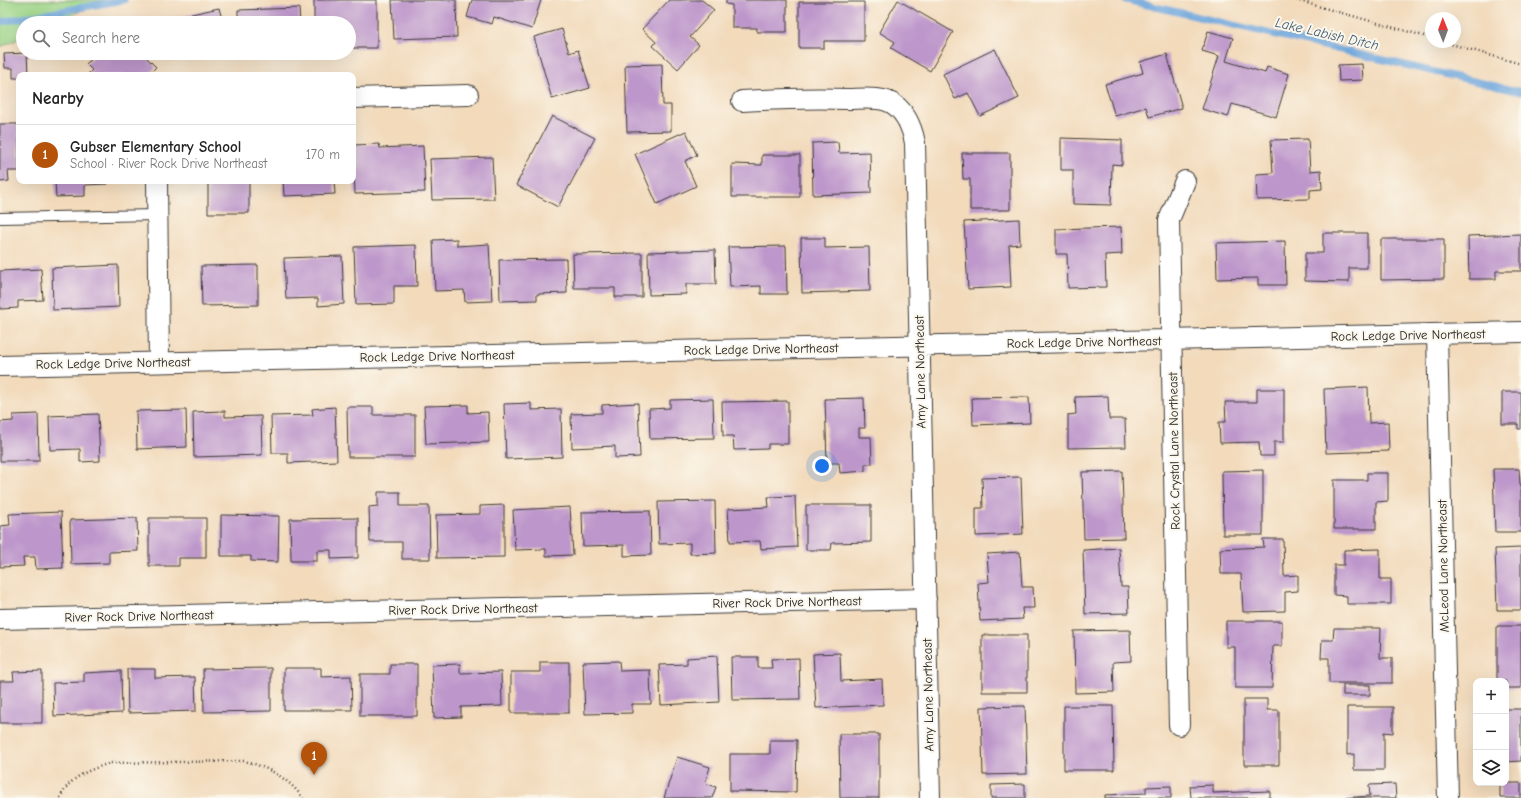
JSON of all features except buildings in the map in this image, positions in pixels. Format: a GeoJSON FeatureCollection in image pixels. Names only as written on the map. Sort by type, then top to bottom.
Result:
{"type":"FeatureCollection","features":[{"type":"Feature","properties":{"kind":"street"},"geometry":{"type":"LineString","coordinates":[[356,98],[468,95]]}},
{"type":"Feature","properties":{"kind":"street","name":"Amy Lane Northeast"},"geometry":{"type":"LineString","coordinates":[[742,101],[789,98],[873,99],[887,101],[906,118],[912,128],[915,143],[930,798]]}},
{"type":"Feature","properties":{"kind":"street","name":"Rock Crystal Lane Northeast"},"geometry":{"type":"LineString","coordinates":[[1179,725],[1169,220],[1184,181]]}},
{"type":"Feature","properties":{"kind":"street"},"geometry":{"type":"LineString","coordinates":[[157,184],[159,362]]}},
{"type":"Feature","properties":{"kind":"street","name":"Rock Ledge Drive Northeast"},"geometry":{"type":"LineString","coordinates":[[0,366],[1521,332]]}},
{"type":"Feature","properties":{"kind":"street","name":"McLeod Lane Northeast"},"geometry":{"type":"LineString","coordinates":[[1437,334],[1448,798]]}},
{"type":"Feature","properties":{"kind":"street","name":"River Rock Drive Northeast"},"geometry":{"type":"LineString","coordinates":[[0,619],[926,599]]}},
{"type":"Feature","properties":{"kind":"lane"},"geometry":{"type":"LineString","coordinates":[[0,218],[157,215]]}},
{"type":"Feature","properties":{"kind":"path"},"geometry":{"type":"LineString","coordinates":[[1296,0],[1425,36]]}},
{"type":"Feature","properties":{"kind":"path"},"geometry":{"type":"LineString","coordinates":[[1461,47],[1521,64]]}},
{"type":"Feature","properties":{"kind":"path"},"geometry":{"type":"LineString","coordinates":[[60,798],[64,788],[77,777],[91,769],[110,763],[244,760],[263,766],[286,780],[303,798]]}},
{"type":"Feature","properties":{"kind":"green space"},"geometry":{"type":"Polygon","coordinates":[[[0,0],[123,0],[85,9],[69,16],[16,16],[16,40],[0,47],[0,0]]]}},
{"type":"Feature","properties":{"kind":"waterway","name":"Lake Labish Ditch"},"geometry":{"type":"LineString","coordinates":[[34,16],[124,0]]}},
{"type":"Feature","properties":{"kind":"waterway","name":"Lake Labish Ditch"},"geometry":{"type":"LineString","coordinates":[[1126,0],[1521,92]]}},
{"type":"Feature","properties":{"kind":"waterway","name":"Lake Labish Ditch"},"geometry":{"type":"LineString","coordinates":[[0,22],[16,19]]}},
{"type":"Feature","properties":{"kind":"place","name":"Gubser Elementary School"},"geometry":{"type":"Point","coordinates":[314,775]}}]}
